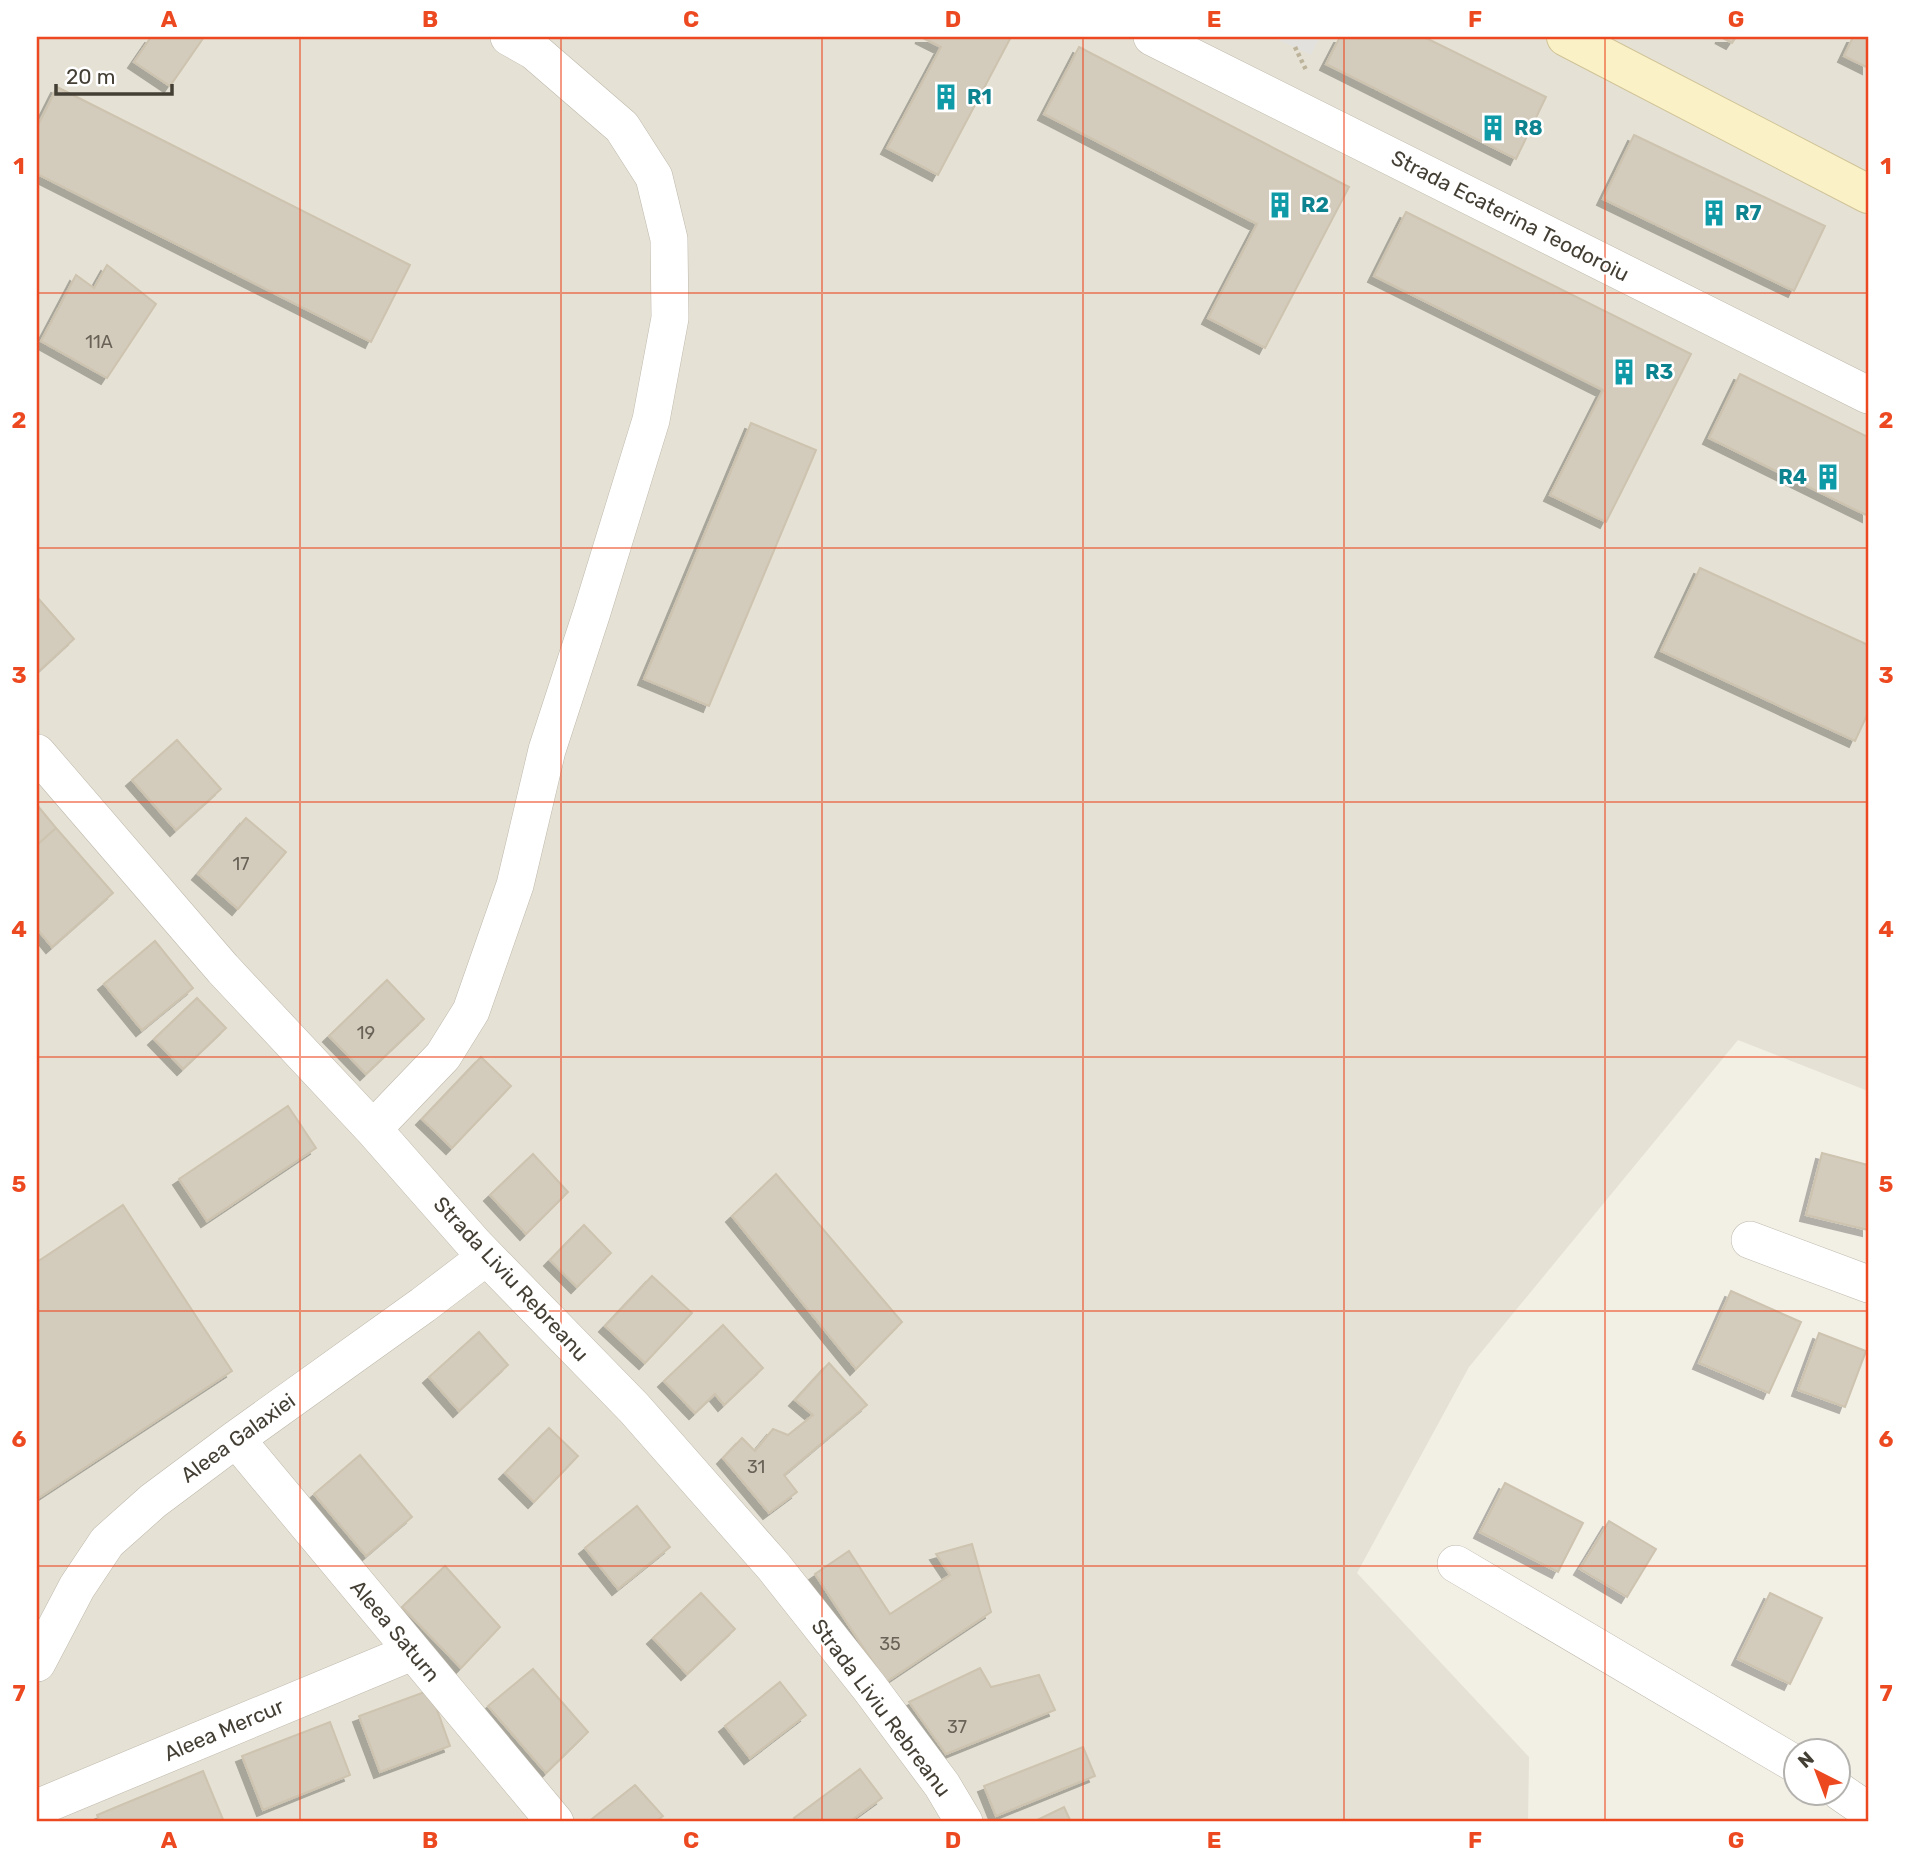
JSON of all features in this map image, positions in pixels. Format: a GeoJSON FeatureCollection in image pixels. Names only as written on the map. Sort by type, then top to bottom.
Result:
{"type":"FeatureCollection","features":[{"type":"Feature","properties":{"kind":"main road"},"geometry":{"type":"LineString","coordinates":[[1566,37],[1868,194]]}},
{"type":"Feature","properties":{"kind":"street"},"geometry":{"type":"LineString","coordinates":[[373,1129],[443,1056],[471,1011],[515,886],[547,750],[651,420],[670,317],[669,239],[654,177],[622,127],[534,51],[509,37]]}},
{"type":"Feature","properties":{"kind":"street","name":"Strada Ecaterina Teodoroiu"},"geometry":{"type":"LineString","coordinates":[[1153,37],[1868,395]]}},
{"type":"Feature","properties":{"kind":"street","name":"Strada Liviu Rebreanu"},"geometry":{"type":"LineString","coordinates":[[37,753],[223,969],[373,1129],[486,1257],[634,1408],[774,1567],[942,1785],[964,1822]]}},
{"type":"Feature","properties":{"kind":"street"},"geometry":{"type":"LineString","coordinates":[[1750,1240],[1868,1284]]}},
{"type":"Feature","properties":{"kind":"street","name":"Aleea Galaxiei"},"geometry":{"type":"LineString","coordinates":[[37,1663],[77,1587],[107,1542],[153,1501],[236,1438],[486,1257]]}},
{"type":"Feature","properties":{"kind":"street","name":"Aleea Saturn"},"geometry":{"type":"LineString","coordinates":[[236,1438],[555,1822]]}},
{"type":"Feature","properties":{"kind":"street"},"geometry":{"type":"LineString","coordinates":[[1456,1564],[1783,1757]]}},
{"type":"Feature","properties":{"kind":"street","name":"Aleea Mercur"},"geometry":{"type":"LineString","coordinates":[[37,1808],[412,1652]]}},
{"type":"Feature","properties":{"kind":"street"},"geometry":{"type":"LineString","coordinates":[[1853,1801],[1868,1811]]}},
{"type":"Feature","properties":{"kind":"shaded area"},"geometry":{"type":"Polygon","coordinates":[[[37,37],[1868,37],[1868,1091],[1738,1040],[1469,1367],[1357,1573],[1529,1757],[1528,1822],[37,1822],[37,37]]]}},
{"type":"Feature","properties":{"kind":"shaded area"},"geometry":{"type":"Polygon","coordinates":[[[1272,37],[1320,37],[1311,55],[1272,37]]]}},
{"type":"Feature","properties":{"kind":"building"},"geometry":{"type":"Polygon","coordinates":[[[151,37],[204,37],[170,86],[134,62],[151,37]]]}},
{"type":"Feature","properties":{"kind":"building","name":"R1"},"geometry":{"type":"Polygon","coordinates":[[[921,37],[1011,37],[938,175],[887,148],[941,47],[921,37]]]}},
{"type":"Feature","properties":{"kind":"building","name":"R8"},"geometry":{"type":"Polygon","coordinates":[[[1340,37],[1424,37],[1546,97],[1516,159],[1326,64],[1340,37]]]}},
{"type":"Feature","properties":{"kind":"building"},"geometry":{"type":"Polygon","coordinates":[[[1721,37],[1736,37],[1732,43],[1721,37]]]}},
{"type":"Feature","properties":{"kind":"building"},"geometry":{"type":"Polygon","coordinates":[[[1853,37],[1868,37],[1868,68],[1844,56],[1853,37]]]}},
{"type":"Feature","properties":{"kind":"building","name":"R2"},"geometry":{"type":"Polygon","coordinates":[[[1079,47],[1349,187],[1265,348],[1208,318],[1257,224],[1044,114],[1079,47]]]}},
{"type":"Feature","properties":{"kind":"building"},"geometry":{"type":"Polygon","coordinates":[[[57,87],[410,265],[371,342],[37,174],[37,127],[57,87]]]}},
{"type":"Feature","properties":{"kind":"building","name":"R7"},"geometry":{"type":"Polygon","coordinates":[[[1634,135],[1825,226],[1794,291],[1603,199],[1634,135]]]}},
{"type":"Feature","properties":{"kind":"building","name":"R3"},"geometry":{"type":"Polygon","coordinates":[[[1406,212],[1691,354],[1606,522],[1550,495],[1603,390],[1374,276],[1406,212]]]}},
{"type":"Feature","properties":{"kind":"building"},"geometry":{"type":"Polygon","coordinates":[[[107,265],[156,304],[107,378],[41,341],[76,275],[94,288],[107,265]]]}},
{"type":"Feature","properties":{"kind":"building","name":"R4"},"geometry":{"type":"Polygon","coordinates":[[[1740,374],[1868,437],[1868,516],[1709,438],[1740,374]]]}},
{"type":"Feature","properties":{"kind":"building"},"geometry":{"type":"Polygon","coordinates":[[[751,423],[816,450],[709,706],[644,679],[751,423]]]}},
{"type":"Feature","properties":{"kind":"building"},"geometry":{"type":"Polygon","coordinates":[[[1700,568],[1868,645],[1868,713],[1855,741],[1661,651],[1700,568]]]}},
{"type":"Feature","properties":{"kind":"building"},"geometry":{"type":"Polygon","coordinates":[[[37,597],[74,639],[37,673],[37,597]]]}},
{"type":"Feature","properties":{"kind":"building"},"geometry":{"type":"Polygon","coordinates":[[[177,740],[221,789],[176,830],[132,780],[177,740]]]}},
{"type":"Feature","properties":{"kind":"building"},"geometry":{"type":"Polygon","coordinates":[[[37,805],[56,828],[37,845],[37,805]]]}},
{"type":"Feature","properties":{"kind":"building"},"geometry":{"type":"Polygon","coordinates":[[[246,818],[286,852],[238,909],[198,874],[246,818]]]}},
{"type":"Feature","properties":{"kind":"building"},"geometry":{"type":"Polygon","coordinates":[[[56,828],[113,893],[52,947],[37,929],[37,845],[56,828]]]}},
{"type":"Feature","properties":{"kind":"building"},"geometry":{"type":"Polygon","coordinates":[[[155,941],[193,988],[142,1030],[104,984],[155,941]]]}},
{"type":"Feature","properties":{"kind":"building"},"geometry":{"type":"Polygon","coordinates":[[[387,980],[424,1019],[366,1074],[329,1036],[387,980]]]}},
{"type":"Feature","properties":{"kind":"building"},"geometry":{"type":"Polygon","coordinates":[[[197,998],[226,1028],[183,1069],[154,1039],[197,998]]]}},
{"type":"Feature","properties":{"kind":"building"},"geometry":{"type":"Polygon","coordinates":[[[481,1057],[511,1086],[452,1148],[422,1119],[481,1057]]]}},
{"type":"Feature","properties":{"kind":"building"},"geometry":{"type":"Polygon","coordinates":[[[288,1106],[316,1148],[207,1221],[179,1179],[288,1106]]]}},
{"type":"Feature","properties":{"kind":"building"},"geometry":{"type":"Polygon","coordinates":[[[1822,1153],[1868,1165],[1868,1230],[1806,1215],[1822,1153]]]}},
{"type":"Feature","properties":{"kind":"building"},"geometry":{"type":"Polygon","coordinates":[[[533,1154],[568,1192],[526,1234],[490,1195],[533,1154]]]}},
{"type":"Feature","properties":{"kind":"building"},"geometry":{"type":"Polygon","coordinates":[[[776,1174],[902,1322],[856,1369],[732,1216],[776,1174]]]}},
{"type":"Feature","properties":{"kind":"building"},"geometry":{"type":"Polygon","coordinates":[[[123,1205],[232,1371],[37,1499],[37,1262],[123,1205]]]}},
{"type":"Feature","properties":{"kind":"building"},"geometry":{"type":"Polygon","coordinates":[[[584,1225],[611,1253],[577,1287],[550,1260],[584,1225]]]}},
{"type":"Feature","properties":{"kind":"building"},"geometry":{"type":"Polygon","coordinates":[[[652,1276],[692,1313],[645,1363],[605,1326],[652,1276]]]}},
{"type":"Feature","properties":{"kind":"building"},"geometry":{"type":"Polygon","coordinates":[[[1731,1291],[1801,1322],[1769,1393],[1699,1363],[1731,1291]]]}},
{"type":"Feature","properties":{"kind":"building"},"geometry":{"type":"Polygon","coordinates":[[[723,1325],[763,1368],[724,1405],[715,1394],[695,1413],[664,1381],[723,1325]]]}},
{"type":"Feature","properties":{"kind":"building"},"geometry":{"type":"Polygon","coordinates":[[[479,1332],[508,1365],[459,1411],[429,1377],[479,1332]]]}},
{"type":"Feature","properties":{"kind":"building"},"geometry":{"type":"Polygon","coordinates":[[[1819,1333],[1866,1351],[1845,1407],[1798,1390],[1819,1333]]]}},
{"type":"Feature","properties":{"kind":"building"},"geometry":{"type":"Polygon","coordinates":[[[829,1363],[867,1405],[784,1475],[797,1492],[769,1513],[723,1458],[742,1438],[755,1451],[773,1429],[788,1435],[813,1415],[795,1400],[829,1363]]]}},
{"type":"Feature","properties":{"kind":"building"},"geometry":{"type":"Polygon","coordinates":[[[549,1428],[578,1456],[534,1502],[505,1473],[549,1428]]]}},
{"type":"Feature","properties":{"kind":"building"},"geometry":{"type":"Polygon","coordinates":[[[360,1455],[412,1517],[366,1556],[314,1494],[360,1455]]]}},
{"type":"Feature","properties":{"kind":"building"},"geometry":{"type":"Polygon","coordinates":[[[1505,1483],[1583,1523],[1558,1572],[1480,1532],[1505,1483]]]}},
{"type":"Feature","properties":{"kind":"building"},"geometry":{"type":"Polygon","coordinates":[[[637,1506],[670,1547],[618,1589],[585,1548],[637,1506]]]}},
{"type":"Feature","properties":{"kind":"building"},"geometry":{"type":"Polygon","coordinates":[[[1609,1521],[1656,1549],[1627,1597],[1580,1569],[1609,1521]]]}},
{"type":"Feature","properties":{"kind":"building"},"geometry":{"type":"Polygon","coordinates":[[[972,1544],[991,1612],[886,1682],[815,1574],[849,1551],[890,1614],[950,1575],[936,1554],[972,1544]]]}},
{"type":"Feature","properties":{"kind":"building"},"geometry":{"type":"Polygon","coordinates":[[[445,1566],[500,1627],[461,1668],[402,1607],[445,1566]]]}},
{"type":"Feature","properties":{"kind":"building"},"geometry":{"type":"Polygon","coordinates":[[[701,1593],[735,1629],[687,1674],[653,1638],[701,1593]]]}},
{"type":"Feature","properties":{"kind":"building"},"geometry":{"type":"Polygon","coordinates":[[[1770,1593],[1822,1618],[1790,1684],[1738,1659],[1770,1593]]]}},
{"type":"Feature","properties":{"kind":"building"},"geometry":{"type":"Polygon","coordinates":[[[980,1668],[991,1687],[1039,1675],[1055,1710],[946,1754],[909,1702],[980,1668]]]}},
{"type":"Feature","properties":{"kind":"building"},"geometry":{"type":"Polygon","coordinates":[[[533,1669],[588,1732],[546,1773],[488,1706],[533,1669]]]}},
{"type":"Feature","properties":{"kind":"building"},"geometry":{"type":"Polygon","coordinates":[[[780,1682],[806,1715],[750,1758],[725,1726],[780,1682]]]}},
{"type":"Feature","properties":{"kind":"building"},"geometry":{"type":"Polygon","coordinates":[[[430,1690],[450,1746],[380,1772],[359,1716],[430,1690]]]}},
{"type":"Feature","properties":{"kind":"building"},"geometry":{"type":"Polygon","coordinates":[[[330,1722],[350,1775],[263,1810],[242,1756],[330,1722]]]}},
{"type":"Feature","properties":{"kind":"building"},"geometry":{"type":"Polygon","coordinates":[[[1083,1747],[1095,1776],[996,1816],[984,1786],[1083,1747]]]}},
{"type":"Feature","properties":{"kind":"building"},"geometry":{"type":"Polygon","coordinates":[[[860,1769],[882,1798],[849,1822],[797,1822],[794,1818],[860,1769]]]}},
{"type":"Feature","properties":{"kind":"building"},"geometry":{"type":"Polygon","coordinates":[[[203,1771],[224,1822],[100,1822],[97,1815],[203,1771]]]}},
{"type":"Feature","properties":{"kind":"building"},"geometry":{"type":"Polygon","coordinates":[[[635,1785],[663,1816],[655,1822],[588,1822],[635,1785]]]}},
{"type":"Feature","properties":{"kind":"building"},"geometry":{"type":"Polygon","coordinates":[[[1064,1807],[1071,1822],[1033,1822],[1064,1807]]]}},
{"type":"Feature","properties":{"kind":"place","name":"R1"},"geometry":{"type":"Point","coordinates":[946,97]}},
{"type":"Feature","properties":{"kind":"place","name":"R8"},"geometry":{"type":"Point","coordinates":[1493,128]}},
{"type":"Feature","properties":{"kind":"place","name":"R2"},"geometry":{"type":"Point","coordinates":[1280,205]}},
{"type":"Feature","properties":{"kind":"place","name":"R7"},"geometry":{"type":"Point","coordinates":[1714,213]}},
{"type":"Feature","properties":{"kind":"place","name":"R3"},"geometry":{"type":"Point","coordinates":[1624,372]}},
{"type":"Feature","properties":{"kind":"place","name":"R4"},"geometry":{"type":"Point","coordinates":[1828,477]}}]}
